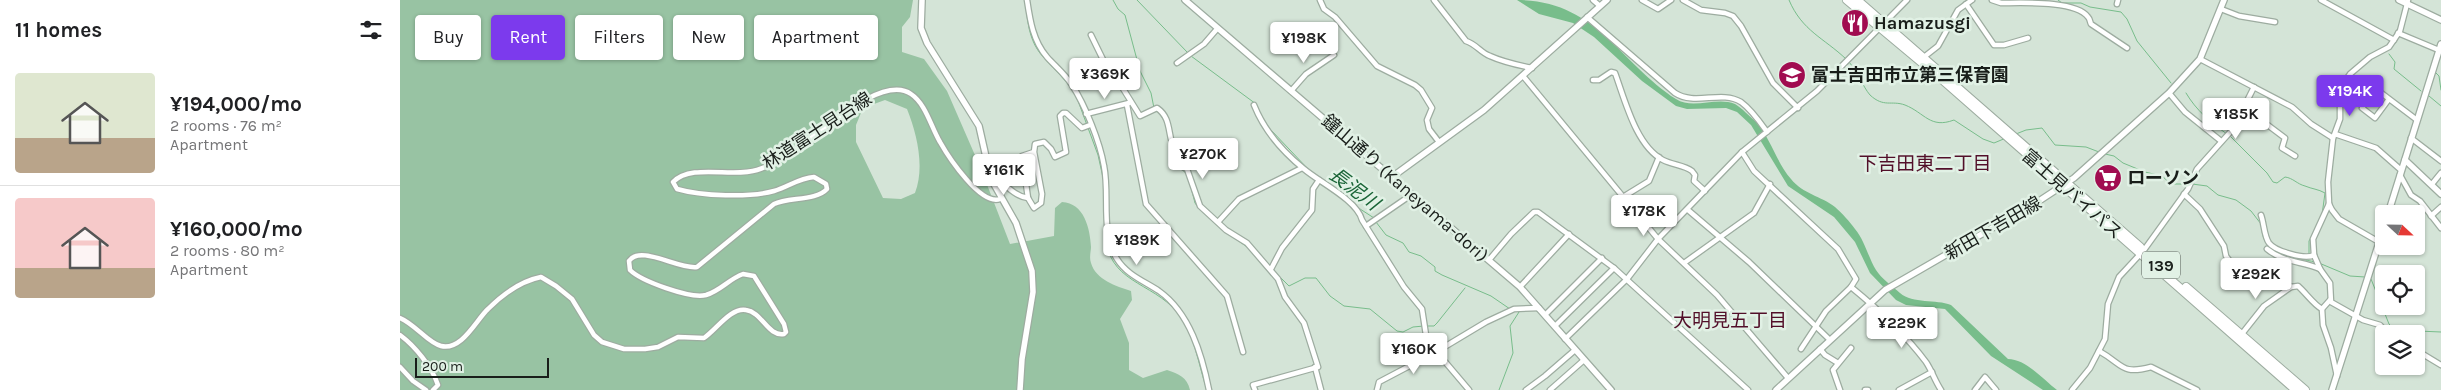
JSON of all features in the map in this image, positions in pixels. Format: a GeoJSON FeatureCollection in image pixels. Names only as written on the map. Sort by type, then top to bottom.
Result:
{"type":"FeatureCollection","features":[{"type":"Feature","properties":{"kind":"highway","name":"富士見バイパス"},"geometry":{"type":"LineString","coordinates":[[1847,0],[1924,57],[2011,137]]}},
{"type":"Feature","properties":{"kind":"highway","name":"富士見バイパス"},"geometry":{"type":"LineString","coordinates":[[1857,0],[1882,25],[2065,184],[2296,390]]}},
{"type":"Feature","properties":{"kind":"highway","name":"富士見バイパス"},"geometry":{"type":"LineString","coordinates":[[2142,252],[2305,390]]}},
{"type":"Feature","properties":{"kind":"main road"},"geometry":{"type":"LineString","coordinates":[[922,0],[921,28],[927,43],[979,126],[989,171],[1000,199],[1016,223],[1032,271],[1033,292],[1022,359],[1020,390]]}},
{"type":"Feature","properties":{"kind":"main road","name":"鐘山通り (Kaneyama-dori)"},"geometry":{"type":"LineString","coordinates":[[1185,0],[1520,287],[1611,390]]}},
{"type":"Feature","properties":{"kind":"main road"},"geometry":{"type":"LineString","coordinates":[[1392,177],[1484,110],[1607,0]]}},
{"type":"Feature","properties":{"kind":"main road","name":"新田下吉田線"},"geometry":{"type":"LineString","coordinates":[[1776,390],[1885,290],[2040,201],[2065,184],[2169,93],[2200,59],[2224,0]]}},
{"type":"Feature","properties":{"kind":"main road"},"geometry":{"type":"LineString","coordinates":[[2399,0],[2407,2],[2441,20]]}},
{"type":"Feature","properties":{"kind":"main road"},"geometry":{"type":"LineString","coordinates":[[2391,205],[2440,48]]}},
{"type":"Feature","properties":{"kind":"main road"},"geometry":{"type":"LineString","coordinates":[[2405,160],[2441,194]]}},
{"type":"Feature","properties":{"kind":"main road"},"geometry":{"type":"LineString","coordinates":[[2332,390],[2375,255]]}},
{"type":"Feature","properties":{"kind":"street"},"geometry":{"type":"LineString","coordinates":[[1027,0],[1030,19],[1039,46],[1071,83],[1090,125],[1104,166],[1109,235],[1115,255],[1132,275],[1158,291],[1175,305],[1200,351],[1209,390]]}},
{"type":"Feature","properties":{"kind":"street"},"geometry":{"type":"LineString","coordinates":[[1320,0],[1324,9],[1335,17],[1377,66],[1387,69],[1421,90],[1432,108],[1427,120],[1429,129],[1439,142]]}},
{"type":"Feature","properties":{"kind":"street"},"geometry":{"type":"LineString","coordinates":[[1434,0],[1466,41],[1472,43],[1488,56],[1510,64],[1532,68]]}},
{"type":"Feature","properties":{"kind":"street"},"geometry":{"type":"LineString","coordinates":[[1593,0],[1600,6]]}},
{"type":"Feature","properties":{"kind":"street"},"geometry":{"type":"LineString","coordinates":[[1642,0],[1649,2],[1658,9],[1671,0]]}},
{"type":"Feature","properties":{"kind":"street"},"geometry":{"type":"LineString","coordinates":[[1683,0],[1701,10],[1733,16],[1741,26],[1773,82],[1798,108]]}},
{"type":"Feature","properties":{"kind":"street"},"geometry":{"type":"LineString","coordinates":[[1565,339],[1627,279],[1658,239],[1742,152],[1798,108],[1907,0]]}},
{"type":"Feature","properties":{"kind":"street"},"geometry":{"type":"LineString","coordinates":[[1924,57],[1938,46],[1958,10],[1972,0]]}},
{"type":"Feature","properties":{"kind":"street"},"geometry":{"type":"LineString","coordinates":[[1992,0],[2064,6],[2076,9],[2089,17],[2091,24],[2127,48]]}},
{"type":"Feature","properties":{"kind":"street"},"geometry":{"type":"LineString","coordinates":[[2321,0],[2394,40]]}},
{"type":"Feature","properties":{"kind":"street"},"geometry":{"type":"LineString","coordinates":[[2338,376],[2323,325],[2322,309],[2330,300],[2330,283],[2320,269],[2314,255],[2314,236],[2329,204],[2328,182],[2334,136],[2340,119],[2340,93],[2343,84],[2350,74],[2370,57],[2389,47],[2398,33],[2407,2]]}},
{"type":"Feature","properties":{"kind":"street"},"geometry":{"type":"LineString","coordinates":[[1966,4],[1994,45],[2004,45],[2028,38]]}},
{"type":"Feature","properties":{"kind":"street"},"geometry":{"type":"LineString","coordinates":[[2221,9],[2239,16],[2275,22]]}},
{"type":"Feature","properties":{"kind":"street"},"geometry":{"type":"LineString","coordinates":[[1587,18],[1675,93],[1691,99],[1726,98],[1741,102],[1756,117],[1767,132]]}},
{"type":"Feature","properties":{"kind":"street"},"geometry":{"type":"LineString","coordinates":[[1177,63],[1204,44],[1217,29]]}},
{"type":"Feature","properties":{"kind":"street"},"geometry":{"type":"LineString","coordinates":[[2398,33],[2440,48]]}},
{"type":"Feature","properties":{"kind":"street"},"geometry":{"type":"LineString","coordinates":[[1091,35],[1111,76],[1122,87],[1128,104],[1146,204],[1227,296],[1243,352]]}},
{"type":"Feature","properties":{"kind":"street"},"geometry":{"type":"LineString","coordinates":[[1291,91],[1306,74],[1334,55]]}},
{"type":"Feature","properties":{"kind":"street"},"geometry":{"type":"LineString","coordinates":[[2200,59],[2292,107],[2311,124],[2334,136],[2376,148],[2401,173],[2411,195],[2420,201],[2441,228]]}},
{"type":"Feature","properties":{"kind":"street"},"geometry":{"type":"LineString","coordinates":[[1593,80],[1599,80],[1611,72],[1615,73],[1626,107],[1649,150],[1659,157],[1692,171],[1695,175],[1694,181],[1705,191]]}},
{"type":"Feature","properties":{"kind":"street"},"geometry":{"type":"LineString","coordinates":[[1523,76],[1658,239],[1717,295],[1788,378]]}},
{"type":"Feature","properties":{"kind":"street"},"geometry":{"type":"LineString","coordinates":[[2072,390],[2099,351],[2106,333],[2108,304],[2119,277],[2142,252],[2190,186],[2197,168],[2234,129],[2254,87]]}},
{"type":"Feature","properties":{"kind":"street","name":"林道富士見台線"},"geometry":{"type":"LineString","coordinates":[[400,318],[409,321],[436,344],[443,347],[450,345],[465,336],[486,310],[497,301],[519,285],[541,277],[556,286],[572,300],[597,339],[615,347],[645,349],[658,347],[678,337],[704,338],[733,312],[741,310],[756,313],[775,333],[784,334],[786,332],[784,324],[754,276],[743,274],[719,289],[697,296],[640,278],[630,270],[629,261],[636,255],[645,255],[680,266],[697,267],[774,204],[784,200],[819,195],[824,192],[827,189],[826,184],[814,177],[795,181],[775,191],[753,194],[686,192],[677,189],[673,182],[684,174],[734,173],[756,170],[769,165],[807,142],[858,104],[876,93],[891,88],[911,94],[919,102],[944,150],[977,192],[990,199],[1000,199]]}},
{"type":"Feature","properties":{"kind":"street"},"geometry":{"type":"LineString","coordinates":[[2389,99],[2375,118],[2362,108],[2376,89],[2417,120]]}},
{"type":"Feature","properties":{"kind":"street"},"geometry":{"type":"LineString","coordinates":[[2169,93],[2185,112],[2221,141]]}},
{"type":"Feature","properties":{"kind":"street"},"geometry":{"type":"LineString","coordinates":[[1086,114],[1128,104]]}},
{"type":"Feature","properties":{"kind":"street"},"geometry":{"type":"LineString","coordinates":[[1128,104],[1140,116],[1157,108],[1164,112],[1172,134],[1172,144],[1182,156],[1179,165],[1187,169],[1193,180],[1198,202],[1238,240],[1247,243],[1271,269],[1285,297],[1304,323],[1318,367],[1253,385],[1255,390]]}},
{"type":"Feature","properties":{"kind":"street"},"geometry":{"type":"LineString","coordinates":[[1254,105],[1262,124],[1302,168],[1350,203],[1360,214],[1404,287],[1422,309],[1426,334],[1436,352],[1469,390]]}},
{"type":"Feature","properties":{"kind":"street"},"geometry":{"type":"LineString","coordinates":[[2245,108],[2285,138],[2282,148],[2295,156]]}},
{"type":"Feature","properties":{"kind":"street"},"geometry":{"type":"LineString","coordinates":[[1034,152],[1022,156],[1028,198],[1034,208],[1041,203],[1042,194],[1034,152],[1035,144],[1044,142],[1051,149],[1055,157],[1066,152],[1060,116],[1062,113],[1066,112],[1082,128],[1090,125]]}},
{"type":"Feature","properties":{"kind":"street"},"geometry":{"type":"LineString","coordinates":[[2411,138],[2441,161]]}},
{"type":"Feature","properties":{"kind":"street"},"geometry":{"type":"LineString","coordinates":[[1742,152],[1754,171],[1838,249],[1856,279],[1851,287],[1836,299],[1801,348]]}},
{"type":"Feature","properties":{"kind":"street"},"geometry":{"type":"LineString","coordinates":[[1623,197],[1649,181],[1659,157]]}},
{"type":"Feature","properties":{"kind":"street"},"geometry":{"type":"LineString","coordinates":[[1218,222],[1239,198],[1302,168]]}},
{"type":"Feature","properties":{"kind":"street"},"geometry":{"type":"LineString","coordinates":[[989,171],[1003,185],[1012,188],[1021,197],[1028,198]]}},
{"type":"Feature","properties":{"kind":"street"},"geometry":{"type":"LineString","coordinates":[[2432,184],[2441,174]]}},
{"type":"Feature","properties":{"kind":"street"},"geometry":{"type":"LineString","coordinates":[[1271,269],[1282,248],[1312,210],[1313,188],[1319,180]]}},
{"type":"Feature","properties":{"kind":"street"},"geometry":{"type":"LineString","coordinates":[[1684,263],[1754,214],[1770,184]]}},
{"type":"Feature","properties":{"kind":"street"},"geometry":{"type":"LineString","coordinates":[[2184,194],[2200,209],[2224,246],[2226,256],[2232,264],[2242,270],[2273,273],[2291,287]]}},
{"type":"Feature","properties":{"kind":"street"},"geometry":{"type":"LineString","coordinates":[[1366,226],[1412,195]]}},
{"type":"Feature","properties":{"kind":"street"},"geometry":{"type":"LineString","coordinates":[[2329,204],[2339,218],[2375,240]]}},
{"type":"Feature","properties":{"kind":"street"},"geometry":{"type":"LineString","coordinates":[[2431,216],[2441,207]]}},
{"type":"Feature","properties":{"kind":"street"},"geometry":{"type":"LineString","coordinates":[[1688,210],[1720,237],[1830,340]]}},
{"type":"Feature","properties":{"kind":"street"},"geometry":{"type":"LineString","coordinates":[[1489,260],[1511,234],[1534,212],[1538,212],[1602,258],[1627,279],[1748,390]]}},
{"type":"Feature","properties":{"kind":"street"},"geometry":{"type":"LineString","coordinates":[[2261,215],[2268,241],[2271,245],[2307,258],[2314,255]]}},
{"type":"Feature","properties":{"kind":"street"},"geometry":{"type":"LineString","coordinates":[[1520,287],[1569,234]]}},
{"type":"Feature","properties":{"kind":"street"},"geometry":{"type":"LineString","coordinates":[[2267,249],[2278,256],[2320,269]]}},
{"type":"Feature","properties":{"kind":"street"},"geometry":{"type":"LineString","coordinates":[[1545,315],[1602,258]]}},
{"type":"Feature","properties":{"kind":"street"},"geometry":{"type":"LineString","coordinates":[[1554,326],[1614,268]]}},
{"type":"Feature","properties":{"kind":"street"},"geometry":{"type":"LineString","coordinates":[[2241,335],[2264,306],[2291,287],[2298,286],[2322,309]]}},
{"type":"Feature","properties":{"kind":"street"},"geometry":{"type":"LineString","coordinates":[[1851,287],[1870,302],[1914,348],[1932,372],[1941,390]]}},
{"type":"Feature","properties":{"kind":"street"},"geometry":{"type":"LineString","coordinates":[[2330,300],[2356,316],[2380,325]]}},
{"type":"Feature","properties":{"kind":"street"},"geometry":{"type":"LineString","coordinates":[[1377,390],[1379,382],[1436,352],[1486,322],[1514,309],[1539,308]]}},
{"type":"Feature","properties":{"kind":"street"},"geometry":{"type":"LineString","coordinates":[[400,334],[432,373],[438,385],[433,390]]}},
{"type":"Feature","properties":{"kind":"street"},"geometry":{"type":"LineString","coordinates":[[1840,390],[1832,372],[1851,348]]}},
{"type":"Feature","properties":{"kind":"street"},"geometry":{"type":"LineString","coordinates":[[1820,349],[1825,355],[1838,363]]}},
{"type":"Feature","properties":{"kind":"street"},"geometry":{"type":"LineString","coordinates":[[1526,390],[1546,376],[1575,350]]}},
{"type":"Feature","properties":{"kind":"street"},"geometry":{"type":"LineString","coordinates":[[2099,351],[2116,360],[2127,371],[2134,372],[2151,367],[2198,390]]}},
{"type":"Feature","properties":{"kind":"street"},"geometry":{"type":"LineString","coordinates":[[2425,355],[2441,365]]}},
{"type":"Feature","properties":{"kind":"street"},"geometry":{"type":"LineString","coordinates":[[1550,390],[1584,360]]}},
{"type":"Feature","properties":{"kind":"street"},"geometry":{"type":"LineString","coordinates":[[400,367],[413,381],[426,390]]}},
{"type":"Feature","properties":{"kind":"street"},"geometry":{"type":"LineString","coordinates":[[1315,367],[1321,390]]}},
{"type":"Feature","properties":{"kind":"street"},"geometry":{"type":"LineString","coordinates":[[1899,390],[1932,372]]}},
{"type":"Feature","properties":{"kind":"street"},"geometry":{"type":"LineString","coordinates":[[1975,390],[1985,377],[1996,390]]}},
{"type":"Feature","properties":{"kind":"shaded area"},"geometry":{"type":"Polygon","coordinates":[[[400,0],[913,0],[910,17],[902,27],[902,52],[924,59],[947,91],[981,169],[1010,244],[1054,236],[1055,208],[1062,202],[1070,203],[1076,207],[1081,212],[1087,225],[1091,247],[1090,261],[1097,274],[1107,282],[1131,291],[1132,300],[1120,319],[1129,343],[1129,370],[1143,378],[1167,370],[1182,377],[1187,382],[1190,390],[400,390],[400,0]],[[885,100],[863,108],[856,125],[856,142],[883,198],[901,199],[915,193],[920,162],[914,129],[907,109],[885,100]]]}},
{"type":"Feature","properties":{"kind":"shaded area"},"geometry":{"type":"Polygon","coordinates":[[[1517,0],[1544,3],[1567,10],[1587,22],[1605,36],[1656,84],[1676,99],[1690,103],[1721,101],[1738,106],[1761,128],[1781,165],[1796,184],[1835,207],[1848,221],[1861,239],[1876,270],[1887,282],[1911,299],[1951,305],[2008,359],[2028,366],[2057,390],[2043,390],[1991,356],[1945,309],[1906,305],[1896,300],[1870,273],[1855,242],[1834,217],[1788,186],[1751,125],[1737,112],[1726,108],[1687,109],[1676,106],[1642,81],[1594,37],[1573,23],[1539,14],[1517,0]]]}},
{"type":"Feature","properties":{"kind":"waterway"},"geometry":{"type":"LineString","coordinates":[[1113,0],[1118,9],[1125,15],[1140,71],[1151,93],[1154,108]]}},
{"type":"Feature","properties":{"kind":"waterway","name":"長泥川"},"geometry":{"type":"LineString","coordinates":[[1137,0],[1188,53]]}},
{"type":"Feature","properties":{"kind":"waterway"},"geometry":{"type":"LineString","coordinates":[[1789,0],[1794,11],[1807,27],[1846,59]]}},
{"type":"Feature","properties":{"kind":"waterway"},"geometry":{"type":"LineString","coordinates":[[2058,0],[2062,3],[2081,3],[2090,7],[2121,12],[2127,19],[2137,41],[2171,83]]}},
{"type":"Feature","properties":{"kind":"waterway"},"geometry":{"type":"LineString","coordinates":[[1026,6],[1028,23],[1035,45],[1071,88]]}},
{"type":"Feature","properties":{"kind":"waterway"},"geometry":{"type":"LineString","coordinates":[[2389,54],[2395,62],[2394,69],[2421,91]]}},
{"type":"Feature","properties":{"kind":"waterway","name":"長泥川"},"geometry":{"type":"LineString","coordinates":[[1191,56],[1256,104]]}},
{"type":"Feature","properties":{"kind":"waterway"},"geometry":{"type":"LineString","coordinates":[[1849,62],[1870,95],[1879,101],[1905,105],[1928,119],[1939,123],[1954,120],[1983,139],[1994,143],[2006,138]]}},
{"type":"Feature","properties":{"kind":"waterway"},"geometry":{"type":"LineString","coordinates":[[2435,72],[2439,76],[2441,90]]}},
{"type":"Feature","properties":{"kind":"waterway"},"geometry":{"type":"LineString","coordinates":[[2186,93],[2204,116],[2227,134]]}},
{"type":"Feature","properties":{"kind":"waterway"},"geometry":{"type":"LineString","coordinates":[[2429,96],[2441,106]]}},
{"type":"Feature","properties":{"kind":"waterway"},"geometry":{"type":"LineString","coordinates":[[1077,98],[1098,155],[1104,182]]}},
{"type":"Feature","properties":{"kind":"waterway"},"geometry":{"type":"LineString","coordinates":[[1159,112],[1166,124]]}},
{"type":"Feature","properties":{"kind":"waterway"},"geometry":{"type":"LineString","coordinates":[[2016,134],[2026,130],[2042,128],[2055,145],[2086,147],[2099,152]]}},
{"type":"Feature","properties":{"kind":"waterway","name":"長泥川"},"geometry":{"type":"LineString","coordinates":[[1270,129],[1308,169]]}},
{"type":"Feature","properties":{"kind":"waterway"},"geometry":{"type":"LineString","coordinates":[[2230,136],[2267,173],[2273,182],[2277,183],[2285,177],[2325,193],[2322,215]]}},
{"type":"Feature","properties":{"kind":"waterway"},"geometry":{"type":"LineString","coordinates":[[1176,153],[1177,164]]}},
{"type":"Feature","properties":{"kind":"waterway"},"geometry":{"type":"LineString","coordinates":[[2105,154],[2114,156],[2123,163],[2145,172],[2162,176],[2171,184],[2188,184]]}},
{"type":"Feature","properties":{"kind":"waterway"},"geometry":{"type":"LineString","coordinates":[[1179,167],[1187,174]]}},
{"type":"Feature","properties":{"kind":"waterway"},"geometry":{"type":"LineString","coordinates":[[1190,183],[1195,203],[1198,207]]}},
{"type":"Feature","properties":{"kind":"waterway"},"geometry":{"type":"LineString","coordinates":[[2192,184],[2207,186],[2218,195],[2236,200],[2251,211],[2261,224]]}},
{"type":"Feature","properties":{"kind":"waterway","name":"長泥川"},"geometry":{"type":"LineString","coordinates":[[1357,207],[1374,218]]}},
{"type":"Feature","properties":{"kind":"waterway"},"geometry":{"type":"LineString","coordinates":[[1208,216],[1218,225]]}},
{"type":"Feature","properties":{"kind":"waterway","name":"長泥川"},"geometry":{"type":"LineString","coordinates":[[1376,222],[1386,235],[1403,243],[1409,252],[1421,256],[1435,267],[1435,271],[1491,296],[1510,309]]}},
{"type":"Feature","properties":{"kind":"waterway"},"geometry":{"type":"LineString","coordinates":[[2262,228],[2263,238],[2273,250],[2289,257],[2315,262]]}},
{"type":"Feature","properties":{"kind":"waterway"},"geometry":{"type":"LineString","coordinates":[[2309,255],[2309,241],[2316,228]]}},
{"type":"Feature","properties":{"kind":"waterway"},"geometry":{"type":"LineString","coordinates":[[1106,234],[1108,250],[1122,272],[1167,302],[1183,321],[1192,339],[1207,390]]}},
{"type":"Feature","properties":{"kind":"waterway"},"geometry":{"type":"LineString","coordinates":[[1233,237],[1250,249]]}},
{"type":"Feature","properties":{"kind":"waterway"},"geometry":{"type":"LineString","coordinates":[[2319,263],[2350,276],[2365,277]]}},
{"type":"Feature","properties":{"kind":"waterway"},"geometry":{"type":"LineString","coordinates":[[1273,270],[1289,286],[1305,278],[1316,278],[1330,296],[1344,306],[1370,309],[1397,331],[1403,332],[1413,327],[1424,326]]}},
{"type":"Feature","properties":{"kind":"waterway"},"geometry":{"type":"LineString","coordinates":[[2371,279],[2389,324],[2395,330],[2441,332]]}},
{"type":"Feature","properties":{"kind":"waterway"},"geometry":{"type":"LineString","coordinates":[[1428,326],[1434,326],[1437,323],[1465,288]]}},
{"type":"Feature","properties":{"kind":"waterway","name":"長泥川"},"geometry":{"type":"LineString","coordinates":[[1499,390],[1513,353],[1510,326],[1519,312],[1516,311]]}},
{"type":"Feature","properties":{"kind":"place","name":"Hamazusgi"},"geometry":{"type":"Point","coordinates":[1855,23]}},
{"type":"Feature","properties":{"kind":"place","name":"富士吉田市立第三保育園"},"geometry":{"type":"Point","coordinates":[1792,75]}},
{"type":"Feature","properties":{"kind":"place","name":"ローソン"},"geometry":{"type":"Point","coordinates":[2108,178]}},
{"type":"Feature","properties":{"kind":"district","name":"下吉田東二丁目"},"geometry":{"type":"Point","coordinates":[1925,164]}},
{"type":"Feature","properties":{"kind":"district","name":"大明見五丁目"},"geometry":{"type":"Point","coordinates":[1730,321]}}]}
